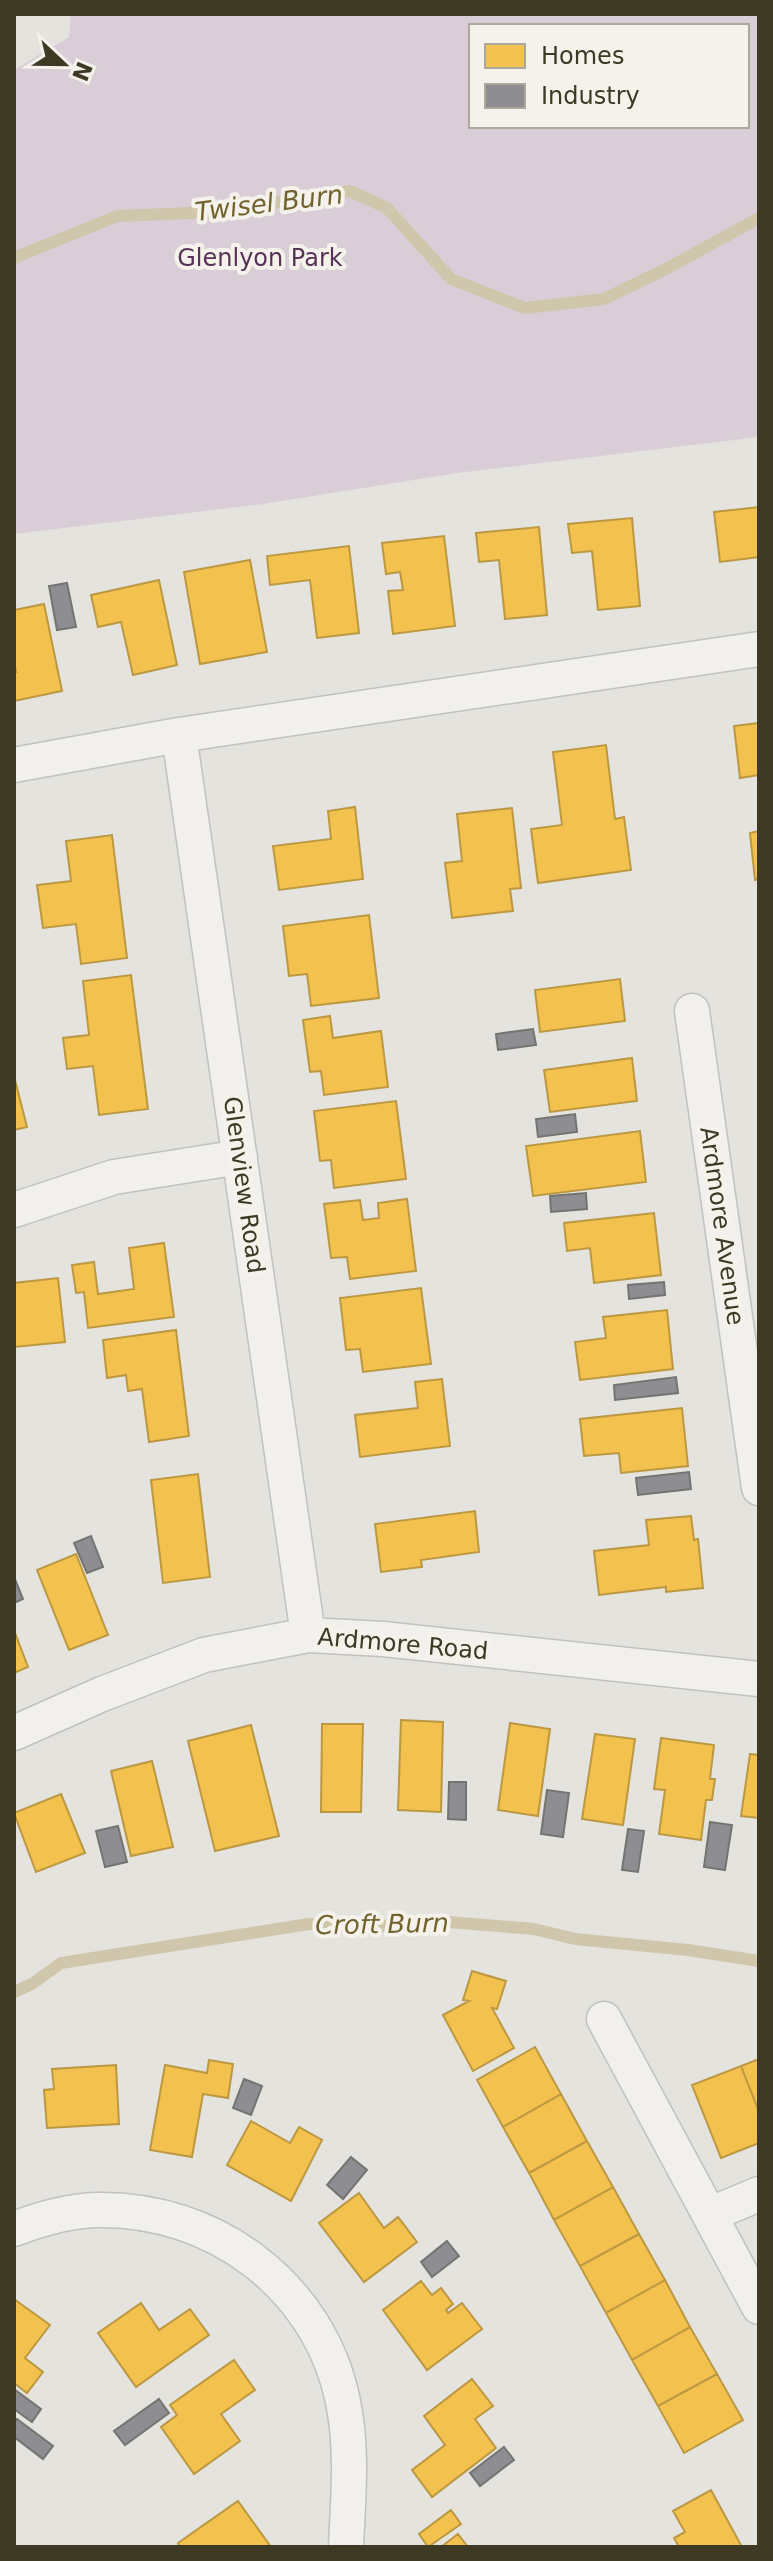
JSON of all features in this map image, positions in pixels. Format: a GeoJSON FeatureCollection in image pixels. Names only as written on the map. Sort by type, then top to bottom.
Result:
{"type":"FeatureCollection","features":[{"type":"Feature","properties":{"kind":"street"},"geometry":{"type":"LineString","coordinates":[[14,765],[179,735],[759,649]]}},
{"type":"Feature","properties":{"kind":"street","name":"Glenview Road"},"geometry":{"type":"LineString","coordinates":[[179,735],[308,1635]]}},
{"type":"Feature","properties":{"kind":"street","name":"Ardmore Avenue"},"geometry":{"type":"LineString","coordinates":[[692,1011],[759,1488]]}},
{"type":"Feature","properties":{"kind":"street"},"geometry":{"type":"LineString","coordinates":[[14,1210],[114,1177],[240,1157]]}},
{"type":"Feature","properties":{"kind":"street","name":"Ardmore Road"},"geometry":{"type":"LineString","coordinates":[[14,1733],[102,1694],[204,1655],[308,1635],[383,1639],[759,1679]]}},
{"type":"Feature","properties":{"kind":"street"},"geometry":{"type":"LineString","coordinates":[[604,2019],[757,2299]]}},
{"type":"Feature","properties":{"kind":"street"},"geometry":{"type":"LineString","coordinates":[[711,2214],[759,2194]]}},
{"type":"Feature","properties":{"kind":"street"},"geometry":{"type":"LineString","coordinates":[[14,2229],[57,2215],[94,2210],[132,2211],[168,2217],[204,2230],[238,2248],[269,2271],[295,2299],[316,2330],[333,2365],[340,2389],[348,2439],[346,2547]]}},
{"type":"Feature","properties":{"kind":"green space","name":"Glenlyon Park"},"geometry":{"type":"Polygon","coordinates":[[[71,14],[759,14],[759,437],[457,473],[263,504],[14,534],[14,70],[69,37],[71,14]]]}},
{"type":"Feature","properties":{"kind":"building: Homes"},"geometry":{"type":"Polygon","coordinates":[[[759,507],[759,557],[720,562],[714,512],[759,507]]]}},
{"type":"Feature","properties":{"kind":"building: Homes"},"geometry":{"type":"Polygon","coordinates":[[[632,518],[640,606],[598,610],[592,551],[572,553],[568,524],[632,518]]]}},
{"type":"Feature","properties":{"kind":"building: Homes"},"geometry":{"type":"Polygon","coordinates":[[[539,527],[547,615],[505,619],[499,560],[479,562],[476,533],[539,527]]]}},
{"type":"Feature","properties":{"kind":"building: Homes"},"geometry":{"type":"Polygon","coordinates":[[[444,536],[455,626],[393,634],[388,591],[403,590],[400,572],[386,574],[382,543],[444,536]]]}},
{"type":"Feature","properties":{"kind":"building: Homes"},"geometry":{"type":"Polygon","coordinates":[[[349,546],[359,633],[317,638],[310,580],[270,585],[267,556],[349,546]]]}},
{"type":"Feature","properties":{"kind":"building: Homes"},"geometry":{"type":"Polygon","coordinates":[[[250,560],[267,652],[200,664],[184,572],[250,560]]]}},
{"type":"Feature","properties":{"kind":"building: Homes"},"geometry":{"type":"Polygon","coordinates":[[[159,580],[177,665],[133,675],[121,622],[98,627],[91,595],[159,580]]]}},
{"type":"Feature","properties":{"kind":"building: Homes"},"geometry":{"type":"Polygon","coordinates":[[[44,604],[62,691],[14,701],[14,610],[44,604]]]}},
{"type":"Feature","properties":{"kind":"building: Homes"},"geometry":{"type":"Polygon","coordinates":[[[759,723],[759,775],[740,778],[734,726],[759,723]]]}},
{"type":"Feature","properties":{"kind":"building: Homes"},"geometry":{"type":"Polygon","coordinates":[[[606,745],[615,819],[624,817],[631,870],[538,883],[531,829],[562,825],[553,752],[606,745]]]}},
{"type":"Feature","properties":{"kind":"building: Homes"},"geometry":{"type":"Polygon","coordinates":[[[355,807],[363,879],[279,890],[273,846],[331,839],[328,811],[355,807]]]}},
{"type":"Feature","properties":{"kind":"building: Homes"},"geometry":{"type":"Polygon","coordinates":[[[512,808],[521,888],[510,889],[513,911],[452,918],[445,863],[462,861],[457,814],[512,808]]]}},
{"type":"Feature","properties":{"kind":"building: Homes"},"geometry":{"type":"Polygon","coordinates":[[[759,831],[759,879],[755,880],[750,833],[759,831]]]}},
{"type":"Feature","properties":{"kind":"building: Homes"},"geometry":{"type":"Polygon","coordinates":[[[112,835],[127,958],[81,964],[76,924],[43,928],[37,885],[71,881],[66,841],[112,835]]]}},
{"type":"Feature","properties":{"kind":"building: Homes"},"geometry":{"type":"Polygon","coordinates":[[[369,915],[379,998],[311,1006],[307,974],[289,976],[283,926],[369,915]]]}},
{"type":"Feature","properties":{"kind":"building: Homes"},"geometry":{"type":"Polygon","coordinates":[[[131,975],[148,1109],[99,1115],[93,1066],[67,1069],[63,1038],[89,1035],[83,981],[131,975]]]}},
{"type":"Feature","properties":{"kind":"building: Homes"},"geometry":{"type":"Polygon","coordinates":[[[620,979],[625,1021],[540,1032],[535,990],[620,979]]]}},
{"type":"Feature","properties":{"kind":"building: Homes"},"geometry":{"type":"Polygon","coordinates":[[[330,1016],[333,1038],[381,1031],[388,1087],[324,1095],[321,1071],[310,1072],[303,1020],[330,1016]]]}},
{"type":"Feature","properties":{"kind":"building: Homes"},"geometry":{"type":"Polygon","coordinates":[[[632,1058],[637,1101],[550,1112],[544,1070],[632,1058]]]}},
{"type":"Feature","properties":{"kind":"building: Homes"},"geometry":{"type":"Polygon","coordinates":[[[14,1076],[27,1127],[14,1130],[14,1076]]]}},
{"type":"Feature","properties":{"kind":"building: Homes"},"geometry":{"type":"Polygon","coordinates":[[[396,1101],[406,1179],[334,1188],[331,1160],[320,1161],[314,1111],[396,1101]]]}},
{"type":"Feature","properties":{"kind":"building: Homes"},"geometry":{"type":"Polygon","coordinates":[[[640,1131],[646,1182],[533,1196],[526,1146],[640,1131]]]}},
{"type":"Feature","properties":{"kind":"building: Homes"},"geometry":{"type":"Polygon","coordinates":[[[407,1199],[416,1271],[350,1279],[347,1257],[331,1258],[324,1204],[360,1200],[363,1220],[379,1218],[378,1203],[407,1199]]]}},
{"type":"Feature","properties":{"kind":"building: Homes"},"geometry":{"type":"Polygon","coordinates":[[[654,1213],[661,1275],[594,1283],[590,1248],[567,1251],[564,1223],[654,1213]]]}},
{"type":"Feature","properties":{"kind":"building: Homes"},"geometry":{"type":"Polygon","coordinates":[[[164,1243],[174,1317],[88,1328],[84,1292],[76,1293],[72,1265],[94,1262],[98,1294],[134,1289],[129,1248],[164,1243]]]}},
{"type":"Feature","properties":{"kind":"building: Homes"},"geometry":{"type":"Polygon","coordinates":[[[58,1278],[65,1342],[14,1347],[14,1283],[58,1278]]]}},
{"type":"Feature","properties":{"kind":"building: Homes"},"geometry":{"type":"Polygon","coordinates":[[[421,1288],[431,1364],[363,1372],[360,1349],[346,1350],[340,1298],[421,1288]]]}},
{"type":"Feature","properties":{"kind":"building: Homes"},"geometry":{"type":"Polygon","coordinates":[[[667,1310],[673,1369],[580,1380],[575,1342],[606,1338],[603,1317],[667,1310]]]}},
{"type":"Feature","properties":{"kind":"building: Homes"},"geometry":{"type":"Polygon","coordinates":[[[176,1330],[189,1436],[149,1442],[142,1389],[128,1391],[126,1375],[107,1378],[103,1340],[176,1330]]]}},
{"type":"Feature","properties":{"kind":"building: Homes"},"geometry":{"type":"Polygon","coordinates":[[[442,1379],[450,1446],[360,1457],[355,1415],[418,1408],[415,1382],[442,1379]]]}},
{"type":"Feature","properties":{"kind":"building: Homes"},"geometry":{"type":"Polygon","coordinates":[[[682,1408],[688,1466],[621,1473],[619,1453],[584,1456],[580,1419],[682,1408]]]}},
{"type":"Feature","properties":{"kind":"building: Homes"},"geometry":{"type":"Polygon","coordinates":[[[198,1474],[210,1577],[163,1583],[151,1480],[198,1474]]]}},
{"type":"Feature","properties":{"kind":"building: Homes"},"geometry":{"type":"Polygon","coordinates":[[[475,1511],[479,1552],[421,1560],[422,1567],[381,1572],[375,1524],[475,1511]]]}},
{"type":"Feature","properties":{"kind":"building: Homes"},"geometry":{"type":"Polygon","coordinates":[[[691,1516],[694,1540],[698,1539],[703,1588],[666,1592],[666,1587],[599,1595],[594,1551],[649,1545],[646,1520],[691,1516]]]}},
{"type":"Feature","properties":{"kind":"building: Homes"},"geometry":{"type":"Polygon","coordinates":[[[76,1554],[108,1635],[69,1650],[37,1570],[76,1554]]]}},
{"type":"Feature","properties":{"kind":"building: Homes"},"geometry":{"type":"Polygon","coordinates":[[[14,1630],[28,1667],[14,1673],[14,1630]]]}},
{"type":"Feature","properties":{"kind":"building: Homes"},"geometry":{"type":"Polygon","coordinates":[[[401,1720],[443,1722],[441,1812],[398,1810],[401,1720]]]}},
{"type":"Feature","properties":{"kind":"building: Homes"},"geometry":{"type":"Polygon","coordinates":[[[510,1723],[550,1729],[538,1816],[498,1810],[510,1723]]]}},
{"type":"Feature","properties":{"kind":"building: Homes"},"geometry":{"type":"Polygon","coordinates":[[[322,1724],[363,1724],[361,1812],[321,1812],[322,1724]]]}},
{"type":"Feature","properties":{"kind":"building: Homes"},"geometry":{"type":"Polygon","coordinates":[[[251,1725],[279,1836],[215,1851],[188,1741],[251,1725]]]}},
{"type":"Feature","properties":{"kind":"building: Homes"},"geometry":{"type":"Polygon","coordinates":[[[595,1734],[635,1739],[623,1825],[582,1819],[595,1734]]]}},
{"type":"Feature","properties":{"kind":"building: Homes"},"geometry":{"type":"Polygon","coordinates":[[[661,1738],[714,1745],[710,1779],[715,1779],[712,1800],[706,1800],[701,1840],[659,1834],[665,1790],[654,1789],[661,1738]]]}},
{"type":"Feature","properties":{"kind":"building: Homes"},"geometry":{"type":"Polygon","coordinates":[[[750,1754],[759,1755],[759,1818],[741,1816],[750,1754]]]}},
{"type":"Feature","properties":{"kind":"building: Homes"},"geometry":{"type":"Polygon","coordinates":[[[152,1761],[173,1847],[131,1856],[111,1771],[152,1761]]]}},
{"type":"Feature","properties":{"kind":"building: Homes"},"geometry":{"type":"Polygon","coordinates":[[[61,1794],[85,1853],[36,1872],[14,1813],[61,1794]]]}},
{"type":"Feature","properties":{"kind":"building: Homes"},"geometry":{"type":"Polygon","coordinates":[[[472,1971],[506,1981],[497,2009],[492,2008],[514,2048],[473,2071],[443,2015],[469,2001],[463,2000],[472,1971]]]}},
{"type":"Feature","properties":{"kind":"building: Homes"},"geometry":{"type":"Polygon","coordinates":[[[535,2047],[561,2094],[503,2127],[477,2080],[535,2047]]]}},
{"type":"Feature","properties":{"kind":"building: Homes"},"geometry":{"type":"Polygon","coordinates":[[[759,2059],[759,2112],[741,2066],[759,2059]]]}},
{"type":"Feature","properties":{"kind":"building: Homes"},"geometry":{"type":"Polygon","coordinates":[[[209,2060],[233,2064],[228,2098],[203,2094],[192,2157],[150,2150],[165,2065],[207,2073],[209,2060]]]}},
{"type":"Feature","properties":{"kind":"building: Homes"},"geometry":{"type":"Polygon","coordinates":[[[116,2065],[119,2124],[47,2128],[44,2090],[54,2089],[52,2069],[116,2065]]]}},
{"type":"Feature","properties":{"kind":"building: Homes"},"geometry":{"type":"Polygon","coordinates":[[[741,2066],[759,2112],[759,2143],[721,2158],[692,2085],[741,2066]]]}},
{"type":"Feature","properties":{"kind":"building: Homes"},"geometry":{"type":"Polygon","coordinates":[[[561,2094],[587,2141],[529,2173],[503,2127],[561,2094]]]}},
{"type":"Feature","properties":{"kind":"building: Homes"},"geometry":{"type":"Polygon","coordinates":[[[251,2121],[290,2143],[299,2127],[322,2140],[291,2201],[227,2165],[251,2121]]]}},
{"type":"Feature","properties":{"kind":"building: Homes"},"geometry":{"type":"Polygon","coordinates":[[[587,2141],[613,2187],[554,2220],[529,2173],[587,2141]]]}},
{"type":"Feature","properties":{"kind":"building: Homes"},"geometry":{"type":"Polygon","coordinates":[[[613,2187],[639,2234],[580,2266],[554,2220],[613,2187]]]}},
{"type":"Feature","properties":{"kind":"building: Homes"},"geometry":{"type":"Polygon","coordinates":[[[359,2193],[384,2228],[398,2217],[417,2242],[364,2282],[319,2223],[359,2193]]]}},
{"type":"Feature","properties":{"kind":"building: Homes"},"geometry":{"type":"Polygon","coordinates":[[[639,2234],[665,2280],[606,2313],[580,2266],[639,2234]]]}},
{"type":"Feature","properties":{"kind":"building: Homes"},"geometry":{"type":"Polygon","coordinates":[[[665,2280],[690,2327],[632,2360],[606,2313],[665,2280]]]}},
{"type":"Feature","properties":{"kind":"building: Homes"},"geometry":{"type":"Polygon","coordinates":[[[421,2281],[432,2295],[441,2288],[453,2304],[446,2310],[448,2313],[462,2303],[482,2329],[427,2370],[383,2310],[421,2281]]]}},
{"type":"Feature","properties":{"kind":"building: Homes"},"geometry":{"type":"Polygon","coordinates":[[[14,2299],[50,2325],[25,2358],[43,2372],[27,2393],[14,2383],[14,2299]]]}},
{"type":"Feature","properties":{"kind":"building: Homes"},"geometry":{"type":"Polygon","coordinates":[[[141,2303],[159,2330],[190,2309],[209,2335],[136,2387],[98,2333],[141,2303]]]}},
{"type":"Feature","properties":{"kind":"building: Homes"},"geometry":{"type":"Polygon","coordinates":[[[690,2327],[717,2374],[658,2406],[632,2360],[690,2327]]]}},
{"type":"Feature","properties":{"kind":"building: Homes"},"geometry":{"type":"Polygon","coordinates":[[[234,2360],[255,2390],[221,2414],[240,2441],[194,2474],[161,2427],[177,2415],[170,2405],[234,2360]]]}},
{"type":"Feature","properties":{"kind":"building: Homes"},"geometry":{"type":"Polygon","coordinates":[[[717,2374],[743,2420],[684,2453],[658,2406],[717,2374]]]}},
{"type":"Feature","properties":{"kind":"building: Homes"},"geometry":{"type":"Polygon","coordinates":[[[472,2379],[493,2406],[475,2419],[496,2448],[432,2497],[412,2470],[445,2445],[424,2416],[472,2379]]]}},
{"type":"Feature","properties":{"kind":"building: Homes"},"geometry":{"type":"Polygon","coordinates":[[[711,2490],[742,2547],[679,2547],[674,2538],[685,2532],[673,2511],[711,2490]]]}},
{"type":"Feature","properties":{"kind":"building: Homes"},"geometry":{"type":"Polygon","coordinates":[[[238,2501],[271,2547],[180,2547],[178,2543],[238,2501]]]}},
{"type":"Feature","properties":{"kind":"building: Homes"},"geometry":{"type":"Polygon","coordinates":[[[451,2510],[461,2524],[428,2547],[419,2534],[451,2510]]]}},
{"type":"Feature","properties":{"kind":"building: Homes"},"geometry":{"type":"Polygon","coordinates":[[[458,2534],[468,2547],[441,2547],[458,2534]]]}},
{"type":"Feature","properties":{"kind":"building: Industry"},"geometry":{"type":"Polygon","coordinates":[[[67,583],[76,627],[57,630],[49,586],[67,583]]]}},
{"type":"Feature","properties":{"kind":"building: Industry"},"geometry":{"type":"Polygon","coordinates":[[[533,1029],[536,1045],[498,1050],[496,1034],[533,1029]]]}},
{"type":"Feature","properties":{"kind":"building: Industry"},"geometry":{"type":"Polygon","coordinates":[[[575,1114],[577,1132],[538,1137],[536,1119],[575,1114]]]}},
{"type":"Feature","properties":{"kind":"building: Industry"},"geometry":{"type":"Polygon","coordinates":[[[586,1193],[587,1209],[551,1212],[550,1196],[586,1193]]]}},
{"type":"Feature","properties":{"kind":"building: Industry"},"geometry":{"type":"Polygon","coordinates":[[[664,1282],[665,1295],[629,1299],[628,1285],[664,1282]]]}},
{"type":"Feature","properties":{"kind":"building: Industry"},"geometry":{"type":"Polygon","coordinates":[[[676,1377],[678,1393],[615,1400],[614,1385],[676,1377]]]}},
{"type":"Feature","properties":{"kind":"building: Industry"},"geometry":{"type":"Polygon","coordinates":[[[689,1472],[691,1489],[638,1495],[636,1478],[689,1472]]]}},
{"type":"Feature","properties":{"kind":"building: Industry"},"geometry":{"type":"Polygon","coordinates":[[[91,1536],[103,1567],[87,1573],[74,1543],[91,1536]]]}},
{"type":"Feature","properties":{"kind":"building: Industry"},"geometry":{"type":"Polygon","coordinates":[[[14,1577],[23,1599],[14,1603],[14,1577]]]}},
{"type":"Feature","properties":{"kind":"building: Industry"},"geometry":{"type":"Polygon","coordinates":[[[449,1782],[466,1782],[466,1820],[448,1819],[449,1782]]]}},
{"type":"Feature","properties":{"kind":"building: Industry"},"geometry":{"type":"Polygon","coordinates":[[[547,1790],[569,1793],[563,1837],[541,1834],[547,1790]]]}},
{"type":"Feature","properties":{"kind":"building: Industry"},"geometry":{"type":"Polygon","coordinates":[[[710,1822],[732,1825],[725,1870],[704,1867],[710,1822]]]}},
{"type":"Feature","properties":{"kind":"building: Industry"},"geometry":{"type":"Polygon","coordinates":[[[118,1826],[127,1862],[105,1867],[96,1831],[118,1826]]]}},
{"type":"Feature","properties":{"kind":"building: Industry"},"geometry":{"type":"Polygon","coordinates":[[[628,1829],[644,1831],[638,1872],[622,1870],[628,1829]]]}},
{"type":"Feature","properties":{"kind":"building: Industry"},"geometry":{"type":"Polygon","coordinates":[[[244,2079],[262,2086],[251,2115],[233,2108],[244,2079]]]}},
{"type":"Feature","properties":{"kind":"building: Industry"},"geometry":{"type":"Polygon","coordinates":[[[351,2157],[367,2170],[343,2199],[327,2185],[351,2157]]]}},
{"type":"Feature","properties":{"kind":"building: Industry"},"geometry":{"type":"Polygon","coordinates":[[[447,2241],[459,2256],[432,2277],[421,2262],[447,2241]]]}},
{"type":"Feature","properties":{"kind":"building: Industry"},"geometry":{"type":"Polygon","coordinates":[[[14,2389],[41,2409],[32,2422],[14,2409],[14,2389]]]}},
{"type":"Feature","properties":{"kind":"building: Industry"},"geometry":{"type":"Polygon","coordinates":[[[159,2399],[169,2413],[125,2445],[114,2431],[159,2399]]]}},
{"type":"Feature","properties":{"kind":"building: Industry"},"geometry":{"type":"Polygon","coordinates":[[[17,2419],[53,2446],[43,2459],[14,2437],[17,2419]]]}},
{"type":"Feature","properties":{"kind":"building: Industry"},"geometry":{"type":"Polygon","coordinates":[[[504,2447],[514,2460],[480,2486],[470,2473],[504,2447]]]}},
{"type":"Feature","properties":{"kind":"waterway","name":"Twisel Burn"},"geometry":{"type":"LineString","coordinates":[[14,258],[117,216],[215,212],[350,191],[387,208],[451,279],[525,308],[604,299],[759,218]]}},
{"type":"Feature","properties":{"kind":"waterway","name":"Croft Burn"},"geometry":{"type":"LineString","coordinates":[[14,1992],[32,1984],[61,1963],[309,1924],[371,1928],[423,1920],[534,1929],[575,1939],[688,1950],[759,1961]]}}]}
